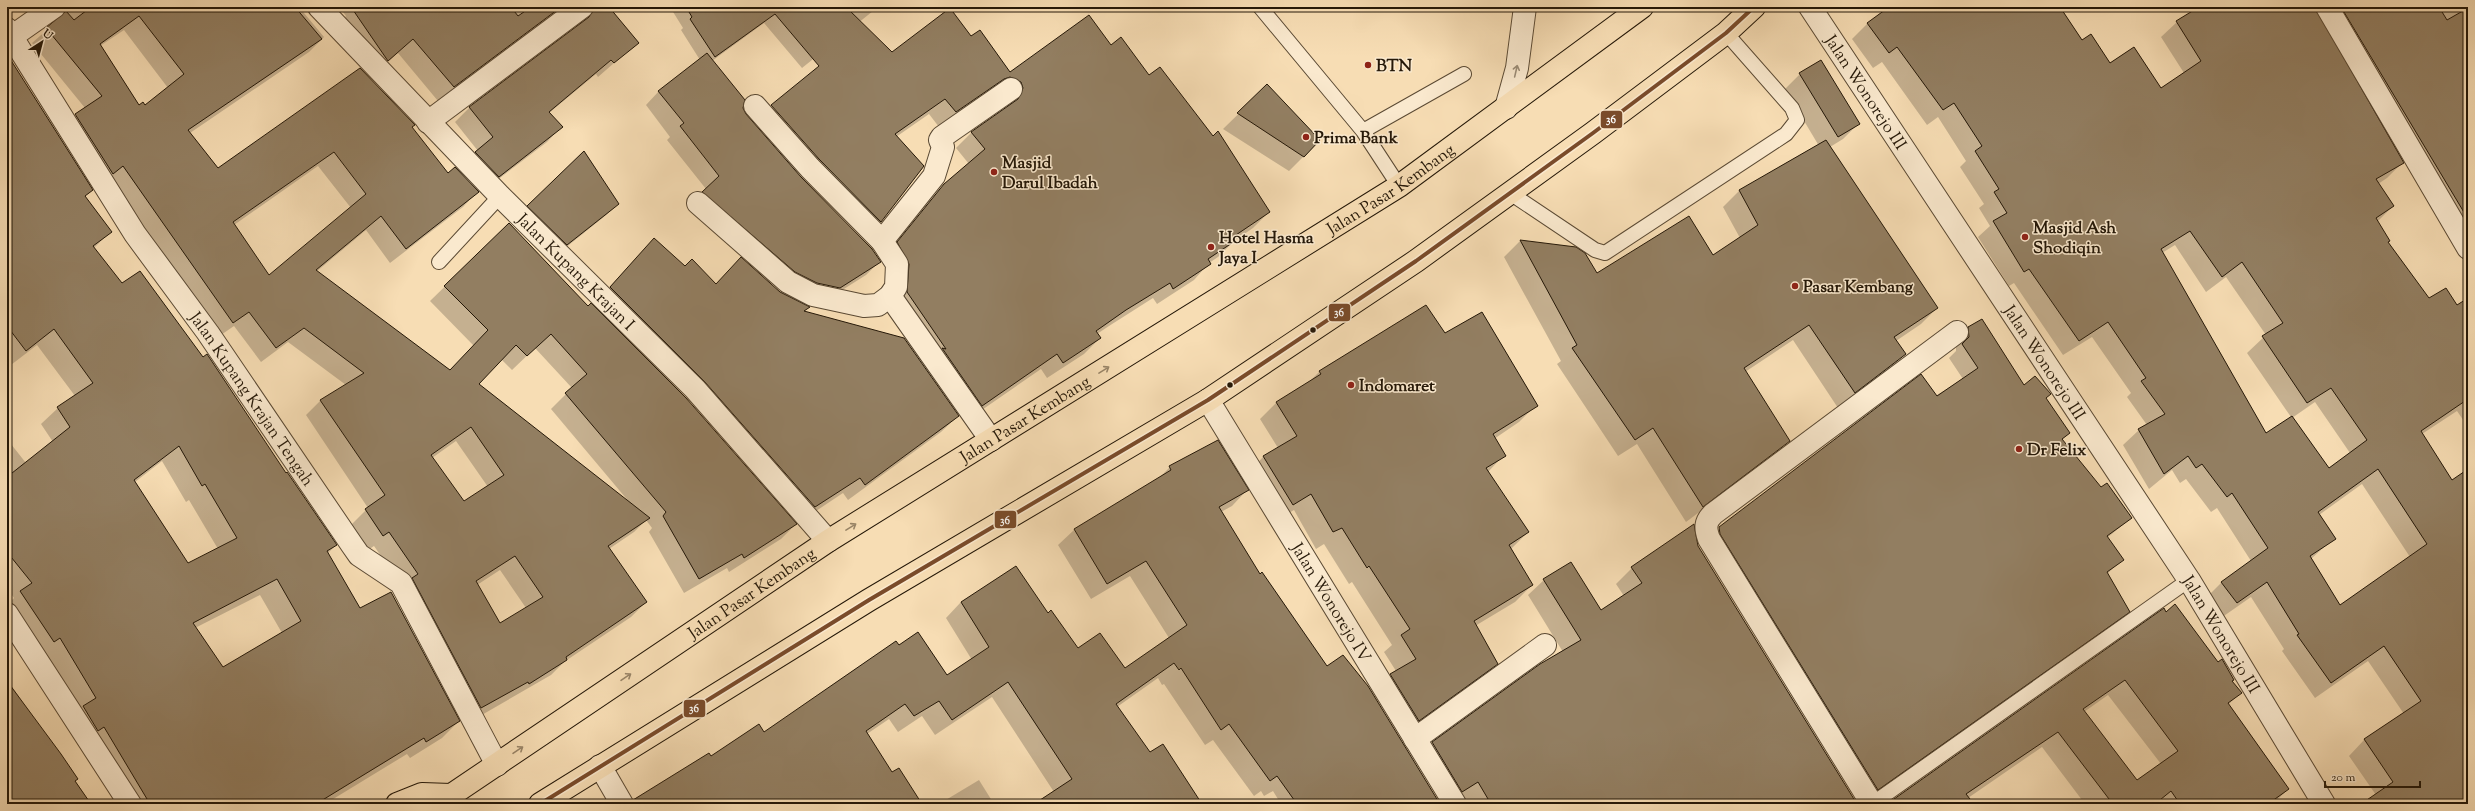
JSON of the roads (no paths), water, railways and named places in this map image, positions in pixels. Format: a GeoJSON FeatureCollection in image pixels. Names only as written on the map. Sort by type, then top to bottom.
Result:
{"type":"FeatureCollection","features":[{"type":"Feature","properties":{"kind":"main road","name":"Jalan Pasar Kembang"},"geometry":{"type":"LineString","coordinates":[[397,804],[422,794],[444,800],[828,541],[1398,186],[1642,7]]}},
{"type":"Feature","properties":{"kind":"main road"},"geometry":{"type":"LineString","coordinates":[[540,804],[869,600],[1208,400],[1410,266],[1510,194],[1726,33],[1754,7]]}},
{"type":"Feature","properties":{"kind":"street"},"geometry":{"type":"LineString","coordinates":[[9,35],[54,7]]}},
{"type":"Feature","properties":{"kind":"street","name":"Jalan Kupang Krajan I"},"geometry":{"type":"LineString","coordinates":[[320,7],[500,196],[696,389],[828,541]]}},
{"type":"Feature","properties":{"kind":"street"},"geometry":{"type":"LineString","coordinates":[[428,122],[582,7]]}},
{"type":"Feature","properties":{"kind":"street"},"geometry":{"type":"LineString","coordinates":[[1506,108],[1517,68],[1525,7]]}},
{"type":"Feature","properties":{"kind":"street","name":"Jalan Wonorejo III"},"geometry":{"type":"LineString","coordinates":[[1810,7],[2189,580],[2324,804]]}},
{"type":"Feature","properties":{"kind":"street"},"geometry":{"type":"LineString","coordinates":[[2327,7],[2468,248]]}},
{"type":"Feature","properties":{"kind":"street","name":"Jalan Kupang Krajan Tengah"},"geometry":{"type":"LineString","coordinates":[[9,35],[135,234],[208,333],[359,555],[401,583],[496,765]]}},
{"type":"Feature","properties":{"kind":"street"},"geometry":{"type":"LineString","coordinates":[[882,241],[934,176],[943,147],[940,140],[942,137],[1011,89]]}},
{"type":"Feature","properties":{"kind":"street"},"geometry":{"type":"LineString","coordinates":[[698,203],[788,282],[814,295],[864,306],[878,304],[890,296],[896,287],[897,264],[882,241],[810,168],[755,106]]}},
{"type":"Feature","properties":{"kind":"street"},"geometry":{"type":"LineString","coordinates":[[890,296],[991,440]]}},
{"type":"Feature","properties":{"kind":"street"},"geometry":{"type":"LineString","coordinates":[[1872,804],[1709,539],[1706,523],[1713,514],[1957,332]]}},
{"type":"Feature","properties":{"kind":"street","name":"Jalan Wonorejo IV"},"geometry":{"type":"LineString","coordinates":[[1208,400],[1456,804]]}},
{"type":"Feature","properties":{"kind":"street"},"geometry":{"type":"LineString","coordinates":[[7,614],[130,804]]}},
{"type":"Feature","properties":{"kind":"street"},"geometry":{"type":"LineString","coordinates":[[1415,739],[1546,645]]}},
{"type":"Feature","properties":{"kind":"street"},"geometry":{"type":"LineString","coordinates":[[600,766],[622,804]]}},
{"type":"Feature","properties":{"kind":"lane"},"geometry":{"type":"LineString","coordinates":[[1260,7],[1363,131],[1398,186]]}},
{"type":"Feature","properties":{"kind":"lane"},"geometry":{"type":"LineString","coordinates":[[1510,194],[1595,250],[1605,253],[1786,134],[1797,120],[1792,108],[1726,33]]}},
{"type":"Feature","properties":{"kind":"lane"},"geometry":{"type":"LineString","coordinates":[[1363,131],[1464,74]]}},
{"type":"Feature","properties":{"kind":"lane"},"geometry":{"type":"LineString","coordinates":[[439,262],[500,196]]}},
{"type":"Feature","properties":{"kind":"lane"},"geometry":{"type":"LineString","coordinates":[[1872,804],[2189,580]]}},
{"type":"Feature","properties":{"kind":"place","name":"BTN"},"geometry":{"type":"Point","coordinates":[1368,65]}},
{"type":"Feature","properties":{"kind":"place","name":"Prima Bank"},"geometry":{"type":"Point","coordinates":[1306,137]}},
{"type":"Feature","properties":{"kind":"place","name":"Masjid Darul Ibadah"},"geometry":{"type":"Point","coordinates":[994,172]}},
{"type":"Feature","properties":{"kind":"place","name":"Masjid Ash Shodiqin"},"geometry":{"type":"Point","coordinates":[2025,237]}},
{"type":"Feature","properties":{"kind":"place","name":"Hotel Hasma Jaya I"},"geometry":{"type":"Point","coordinates":[1211,247]}},
{"type":"Feature","properties":{"kind":"place","name":"Pasar Kembang"},"geometry":{"type":"Point","coordinates":[1795,286]}},
{"type":"Feature","properties":{"kind":"place","name":"Indomaret"},"geometry":{"type":"Point","coordinates":[1351,385]}},
{"type":"Feature","properties":{"kind":"place","name":"Dr Felix"},"geometry":{"type":"Point","coordinates":[2019,449]}}]}
